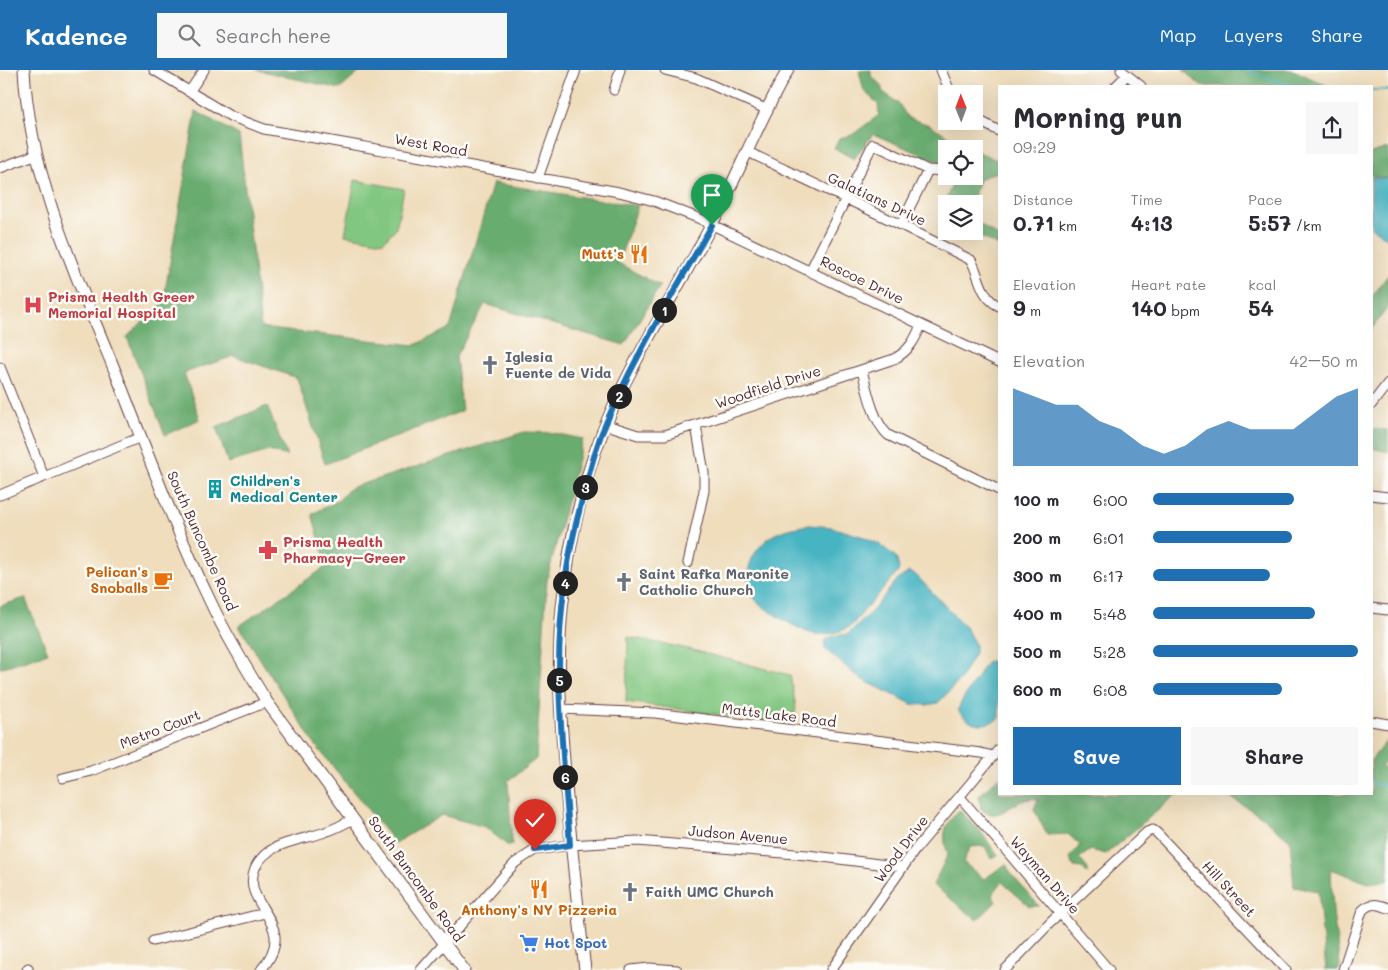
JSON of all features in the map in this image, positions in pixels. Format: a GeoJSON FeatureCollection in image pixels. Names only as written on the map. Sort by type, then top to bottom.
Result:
{"type":"FeatureCollection","features":[{"type":"Feature","properties":{"kind":"main road","name":"South Buncombe Road"},"geometry":{"type":"LineString","coordinates":[[24,70],[36,154],[60,234],[192,562],[212,605],[240,659],[267,702],[464,970]]}},
{"type":"Feature","properties":{"kind":"main road"},"geometry":{"type":"LineString","coordinates":[[585,970],[570,845],[560,709],[560,643],[566,573],[581,503],[602,435],[615,403],[650,334],[712,225],[788,70]]}},
{"type":"Feature","properties":{"kind":"street","name":"West Road"},"geometry":{"type":"LineString","coordinates":[[154,70],[230,116],[264,129],[641,196],[712,225]]}},
{"type":"Feature","properties":{"kind":"street"},"geometry":{"type":"LineString","coordinates":[[189,92],[204,70]]}},
{"type":"Feature","properties":{"kind":"street"},"geometry":{"type":"LineString","coordinates":[[538,178],[576,70]]}},
{"type":"Feature","properties":{"kind":"street"},"geometry":{"type":"LineString","coordinates":[[614,90],[620,70]]}},
{"type":"Feature","properties":{"kind":"street"},"geometry":{"type":"LineString","coordinates":[[665,70],[696,78],[768,110]]}},
{"type":"Feature","properties":{"kind":"street"},"geometry":{"type":"LineString","coordinates":[[941,70],[947,85]]}},
{"type":"Feature","properties":{"kind":"street"},"geometry":{"type":"LineString","coordinates":[[1117,85],[1124,72],[1140,85]]}},
{"type":"Feature","properties":{"kind":"street"},"geometry":{"type":"LineString","coordinates":[[983,122],[997,127]]}},
{"type":"Feature","properties":{"kind":"street"},"geometry":{"type":"LineString","coordinates":[[810,271],[873,144],[928,170],[938,171]]}},
{"type":"Feature","properties":{"kind":"street","name":"Galatians Drive"},"geometry":{"type":"LineString","coordinates":[[748,152],[971,260],[982,290],[990,302],[998,306]]}},
{"type":"Feature","properties":{"kind":"street"},"geometry":{"type":"LineString","coordinates":[[0,168],[36,154]]}},
{"type":"Feature","properties":{"kind":"street"},"geometry":{"type":"LineString","coordinates":[[901,225],[928,170]]}},
{"type":"Feature","properties":{"kind":"street","name":"Roscoe Drive"},"geometry":{"type":"LineString","coordinates":[[712,225],[998,362]]}},
{"type":"Feature","properties":{"kind":"street","name":"Woodfield Drive"},"geometry":{"type":"LineString","coordinates":[[607,425],[629,434],[665,435],[894,359],[912,344],[921,325]]}},
{"type":"Feature","properties":{"kind":"street"},"geometry":{"type":"LineString","coordinates":[[0,367],[44,477]]}},
{"type":"Feature","properties":{"kind":"street"},"geometry":{"type":"LineString","coordinates":[[862,370],[877,419],[888,435],[998,490]]}},
{"type":"Feature","properties":{"kind":"street"},"geometry":{"type":"LineString","coordinates":[[1373,402],[1388,383]]}},
{"type":"Feature","properties":{"kind":"street"},"geometry":{"type":"LineString","coordinates":[[688,562],[704,491],[704,473],[696,425]]}},
{"type":"Feature","properties":{"kind":"street"},"geometry":{"type":"LineString","coordinates":[[0,495],[141,437]]}},
{"type":"Feature","properties":{"kind":"street"},"geometry":{"type":"LineString","coordinates":[[1373,494],[1388,497]]}},
{"type":"Feature","properties":{"kind":"street"},"geometry":{"type":"LineString","coordinates":[[1373,608],[1388,610]]}},
{"type":"Feature","properties":{"kind":"street","name":"Metro Court"},"geometry":{"type":"LineString","coordinates":[[63,778],[91,771],[267,702]]}},
{"type":"Feature","properties":{"kind":"street","name":"Matts Lake Road"},"geometry":{"type":"LineString","coordinates":[[560,709],[655,713],[981,753],[996,753]]}},
{"type":"Feature","properties":{"kind":"street"},"geometry":{"type":"LineString","coordinates":[[1373,721],[1388,724]]}},
{"type":"Feature","properties":{"kind":"street","name":"Wood Drive"},"geometry":{"type":"LineString","coordinates":[[831,970],[931,830],[960,798],[996,753]]}},
{"type":"Feature","properties":{"kind":"street","name":"Wayman Drive"},"geometry":{"type":"LineString","coordinates":[[960,798],[1109,970]]}},
{"type":"Feature","properties":{"kind":"street"},"geometry":{"type":"LineString","coordinates":[[261,970],[271,957],[276,939],[274,926],[256,893],[253,881],[255,868],[264,856],[281,844],[325,832],[353,819]]}},
{"type":"Feature","properties":{"kind":"street","name":"Hill Street"},"geometry":{"type":"LineString","coordinates":[[1060,914],[1150,830],[1157,833],[1286,970]]}},
{"type":"Feature","properties":{"kind":"street","name":"Judson Avenue"},"geometry":{"type":"LineString","coordinates":[[421,970],[515,863],[535,850],[621,841],[652,841],[807,855],[903,867]]}},
{"type":"Feature","properties":{"kind":"street"},"geometry":{"type":"LineString","coordinates":[[1343,970],[1362,911],[1368,906],[1375,904],[1388,908]]}},
{"type":"Feature","properties":{"kind":"street"},"geometry":{"type":"LineString","coordinates":[[154,941],[265,912]]}},
{"type":"Feature","properties":{"kind":"street"},"geometry":{"type":"LineString","coordinates":[[1005,970],[1060,914]]}},
{"type":"Feature","properties":{"kind":"street"},"geometry":{"type":"LineString","coordinates":[[631,970],[649,968],[677,970]]}},
{"type":"Feature","properties":{"kind":"green space"},"geometry":{"type":"Polygon","coordinates":[[[257,70],[362,70],[340,89],[257,70]]]}},
{"type":"Feature","properties":{"kind":"green space"},"geometry":{"type":"Polygon","coordinates":[[[871,70],[871,76],[882,86],[882,91],[899,104],[908,118],[930,125],[956,140],[938,140],[938,162],[873,134],[854,159],[834,148],[839,138],[852,135],[879,115],[878,104],[864,91],[859,71],[871,70]]]}},
{"type":"Feature","properties":{"kind":"green space"},"geometry":{"type":"Polygon","coordinates":[[[1183,70],[1293,70],[1326,85],[1200,85],[1183,70]]]}},
{"type":"Feature","properties":{"kind":"green space"},"geometry":{"type":"Polygon","coordinates":[[[196,111],[239,135],[261,328],[415,345],[450,328],[493,183],[638,206],[618,263],[660,286],[624,345],[485,304],[456,356],[462,411],[325,464],[297,378],[234,356],[184,373],[200,419],[165,435],[127,337],[163,303],[196,111]]]}},
{"type":"Feature","properties":{"kind":"green space"},"geometry":{"type":"Polygon","coordinates":[[[1388,148],[1388,178],[1373,176],[1373,152],[1388,148]]]}},
{"type":"Feature","properties":{"kind":"green space"},"geometry":{"type":"Polygon","coordinates":[[[983,154],[998,161],[998,172],[983,178],[983,154]]]}},
{"type":"Feature","properties":{"kind":"green space"},"geometry":{"type":"Polygon","coordinates":[[[355,180],[404,189],[396,228],[383,242],[345,235],[355,180]]]}},
{"type":"Feature","properties":{"kind":"green space"},"geometry":{"type":"Polygon","coordinates":[[[952,185],[977,185],[974,195],[948,195],[952,185]]]}},
{"type":"Feature","properties":{"kind":"green space"},"geometry":{"type":"Polygon","coordinates":[[[983,226],[998,236],[998,246],[983,238],[983,226]]]}},
{"type":"Feature","properties":{"kind":"green space"},"geometry":{"type":"Polygon","coordinates":[[[1388,275],[1388,307],[1373,327],[1373,295],[1388,275]]]}},
{"type":"Feature","properties":{"kind":"green space"},"geometry":{"type":"Polygon","coordinates":[[[267,406],[287,456],[269,451],[228,463],[216,427],[267,406]]]}},
{"type":"Feature","properties":{"kind":"green space"},"geometry":{"type":"Polygon","coordinates":[[[1373,429],[1388,430],[1388,452],[1373,448],[1373,429]]]}},
{"type":"Feature","properties":{"kind":"green space"},"geometry":{"type":"Polygon","coordinates":[[[524,432],[553,433],[583,439],[547,580],[536,759],[508,781],[512,845],[507,845],[485,827],[442,815],[395,843],[313,742],[239,626],[327,566],[312,514],[339,500],[350,488],[524,432]]]}},
{"type":"Feature","properties":{"kind":"green space"},"geometry":{"type":"Polygon","coordinates":[[[25,598],[48,653],[0,668],[0,606],[25,598]]]}},
{"type":"Feature","properties":{"kind":"green space"},"geometry":{"type":"Polygon","coordinates":[[[628,637],[684,648],[790,675],[796,708],[793,720],[786,724],[626,702],[628,637]]]}},
{"type":"Feature","properties":{"kind":"green space"},"geometry":{"type":"Polygon","coordinates":[[[1388,740],[1388,760],[1381,767],[1388,769],[1388,881],[1368,883],[1331,869],[1333,912],[1340,966],[1338,970],[1326,970],[1318,891],[1294,887],[1290,840],[1261,816],[1227,795],[1373,795],[1373,758],[1388,740]]]}},
{"type":"Feature","properties":{"kind":"green space"},"geometry":{"type":"Polygon","coordinates":[[[998,778],[998,795],[1176,795],[1106,854],[1091,850],[1079,858],[1088,869],[1088,874],[1082,868],[1074,867],[1070,858],[1080,845],[1068,834],[1047,835],[1034,809],[1038,799],[1021,801],[995,814],[981,809],[979,796],[998,778]]]}},
{"type":"Feature","properties":{"kind":"green space"},"geometry":{"type":"Polygon","coordinates":[[[959,810],[979,829],[998,856],[991,859],[985,846],[970,847],[963,862],[984,879],[1006,864],[1011,874],[1039,906],[1029,906],[1002,882],[992,895],[996,902],[977,920],[933,885],[948,854],[944,835],[945,830],[959,810]]]}},
{"type":"Feature","properties":{"kind":"water"},"geometry":{"type":"Polygon","coordinates":[[[1373,178],[1388,178],[1388,239],[1373,228],[1373,178]]]}},
{"type":"Feature","properties":{"kind":"water"},"geometry":{"type":"Polygon","coordinates":[[[809,525],[831,527],[864,537],[879,544],[896,557],[899,568],[898,572],[851,626],[834,633],[814,634],[783,620],[759,603],[750,590],[748,572],[750,563],[760,546],[775,534],[809,525]]]}},
{"type":"Feature","properties":{"kind":"water"},"geometry":{"type":"Polygon","coordinates":[[[909,572],[916,575],[966,628],[975,644],[975,653],[960,680],[938,703],[927,705],[912,704],[859,678],[825,649],[824,641],[831,637],[848,634],[873,610],[897,580],[909,572]]]}},
{"type":"Feature","properties":{"kind":"water"},"geometry":{"type":"Polygon","coordinates":[[[988,661],[998,662],[998,719],[982,724],[971,722],[961,715],[958,710],[962,700],[988,661]]]}},
{"type":"Feature","properties":{"kind":"waterway"},"geometry":{"type":"LineString","coordinates":[[1248,70],[1255,74],[1292,85]]}},
{"type":"Feature","properties":{"kind":"waterway"},"geometry":{"type":"LineString","coordinates":[[1373,90],[1388,90]]}},
{"type":"Feature","properties":{"kind":"waterway"},"geometry":{"type":"LineString","coordinates":[[1373,783],[1388,788]]}},
{"type":"Feature","properties":{"kind":"place","name":"Mutt's"},"geometry":{"type":"Point","coordinates":[639,254]}},
{"type":"Feature","properties":{"kind":"place","name":"Prisma Health Greer Memorial Hospital"},"geometry":{"type":"Point","coordinates":[33,305]}},
{"type":"Feature","properties":{"kind":"place","name":"Iglesia Fuente de Vida"},"geometry":{"type":"Point","coordinates":[490,365]}},
{"type":"Feature","properties":{"kind":"place","name":"Children's Medical Center"},"geometry":{"type":"Point","coordinates":[215,489]}},
{"type":"Feature","properties":{"kind":"place","name":"Prisma Health Pharmacy–Greer"},"geometry":{"type":"Point","coordinates":[268,550]}},
{"type":"Feature","properties":{"kind":"place","name":"Pelican's Snoballs"},"geometry":{"type":"Point","coordinates":[163,580]}},
{"type":"Feature","properties":{"kind":"place","name":"Saint Rafka Maronite Catholic Church"},"geometry":{"type":"Point","coordinates":[624,582]}},
{"type":"Feature","properties":{"kind":"place","name":"Anthony's NY Pizzeria"},"geometry":{"type":"Point","coordinates":[539,889]}},
{"type":"Feature","properties":{"kind":"place","name":"Faith UMC Church"},"geometry":{"type":"Point","coordinates":[630,892]}},
{"type":"Feature","properties":{"kind":"place","name":"Hot Spot"},"geometry":{"type":"Point","coordinates":[529,943]}},
{"type":"Feature","properties":{"kind":"route"},"geometry":{"type":"LineString","coordinates":[[535,850],[570,845],[560,709],[560,643],[566,573],[589,472],[615,403],[650,334],[712,225]]}}]}
